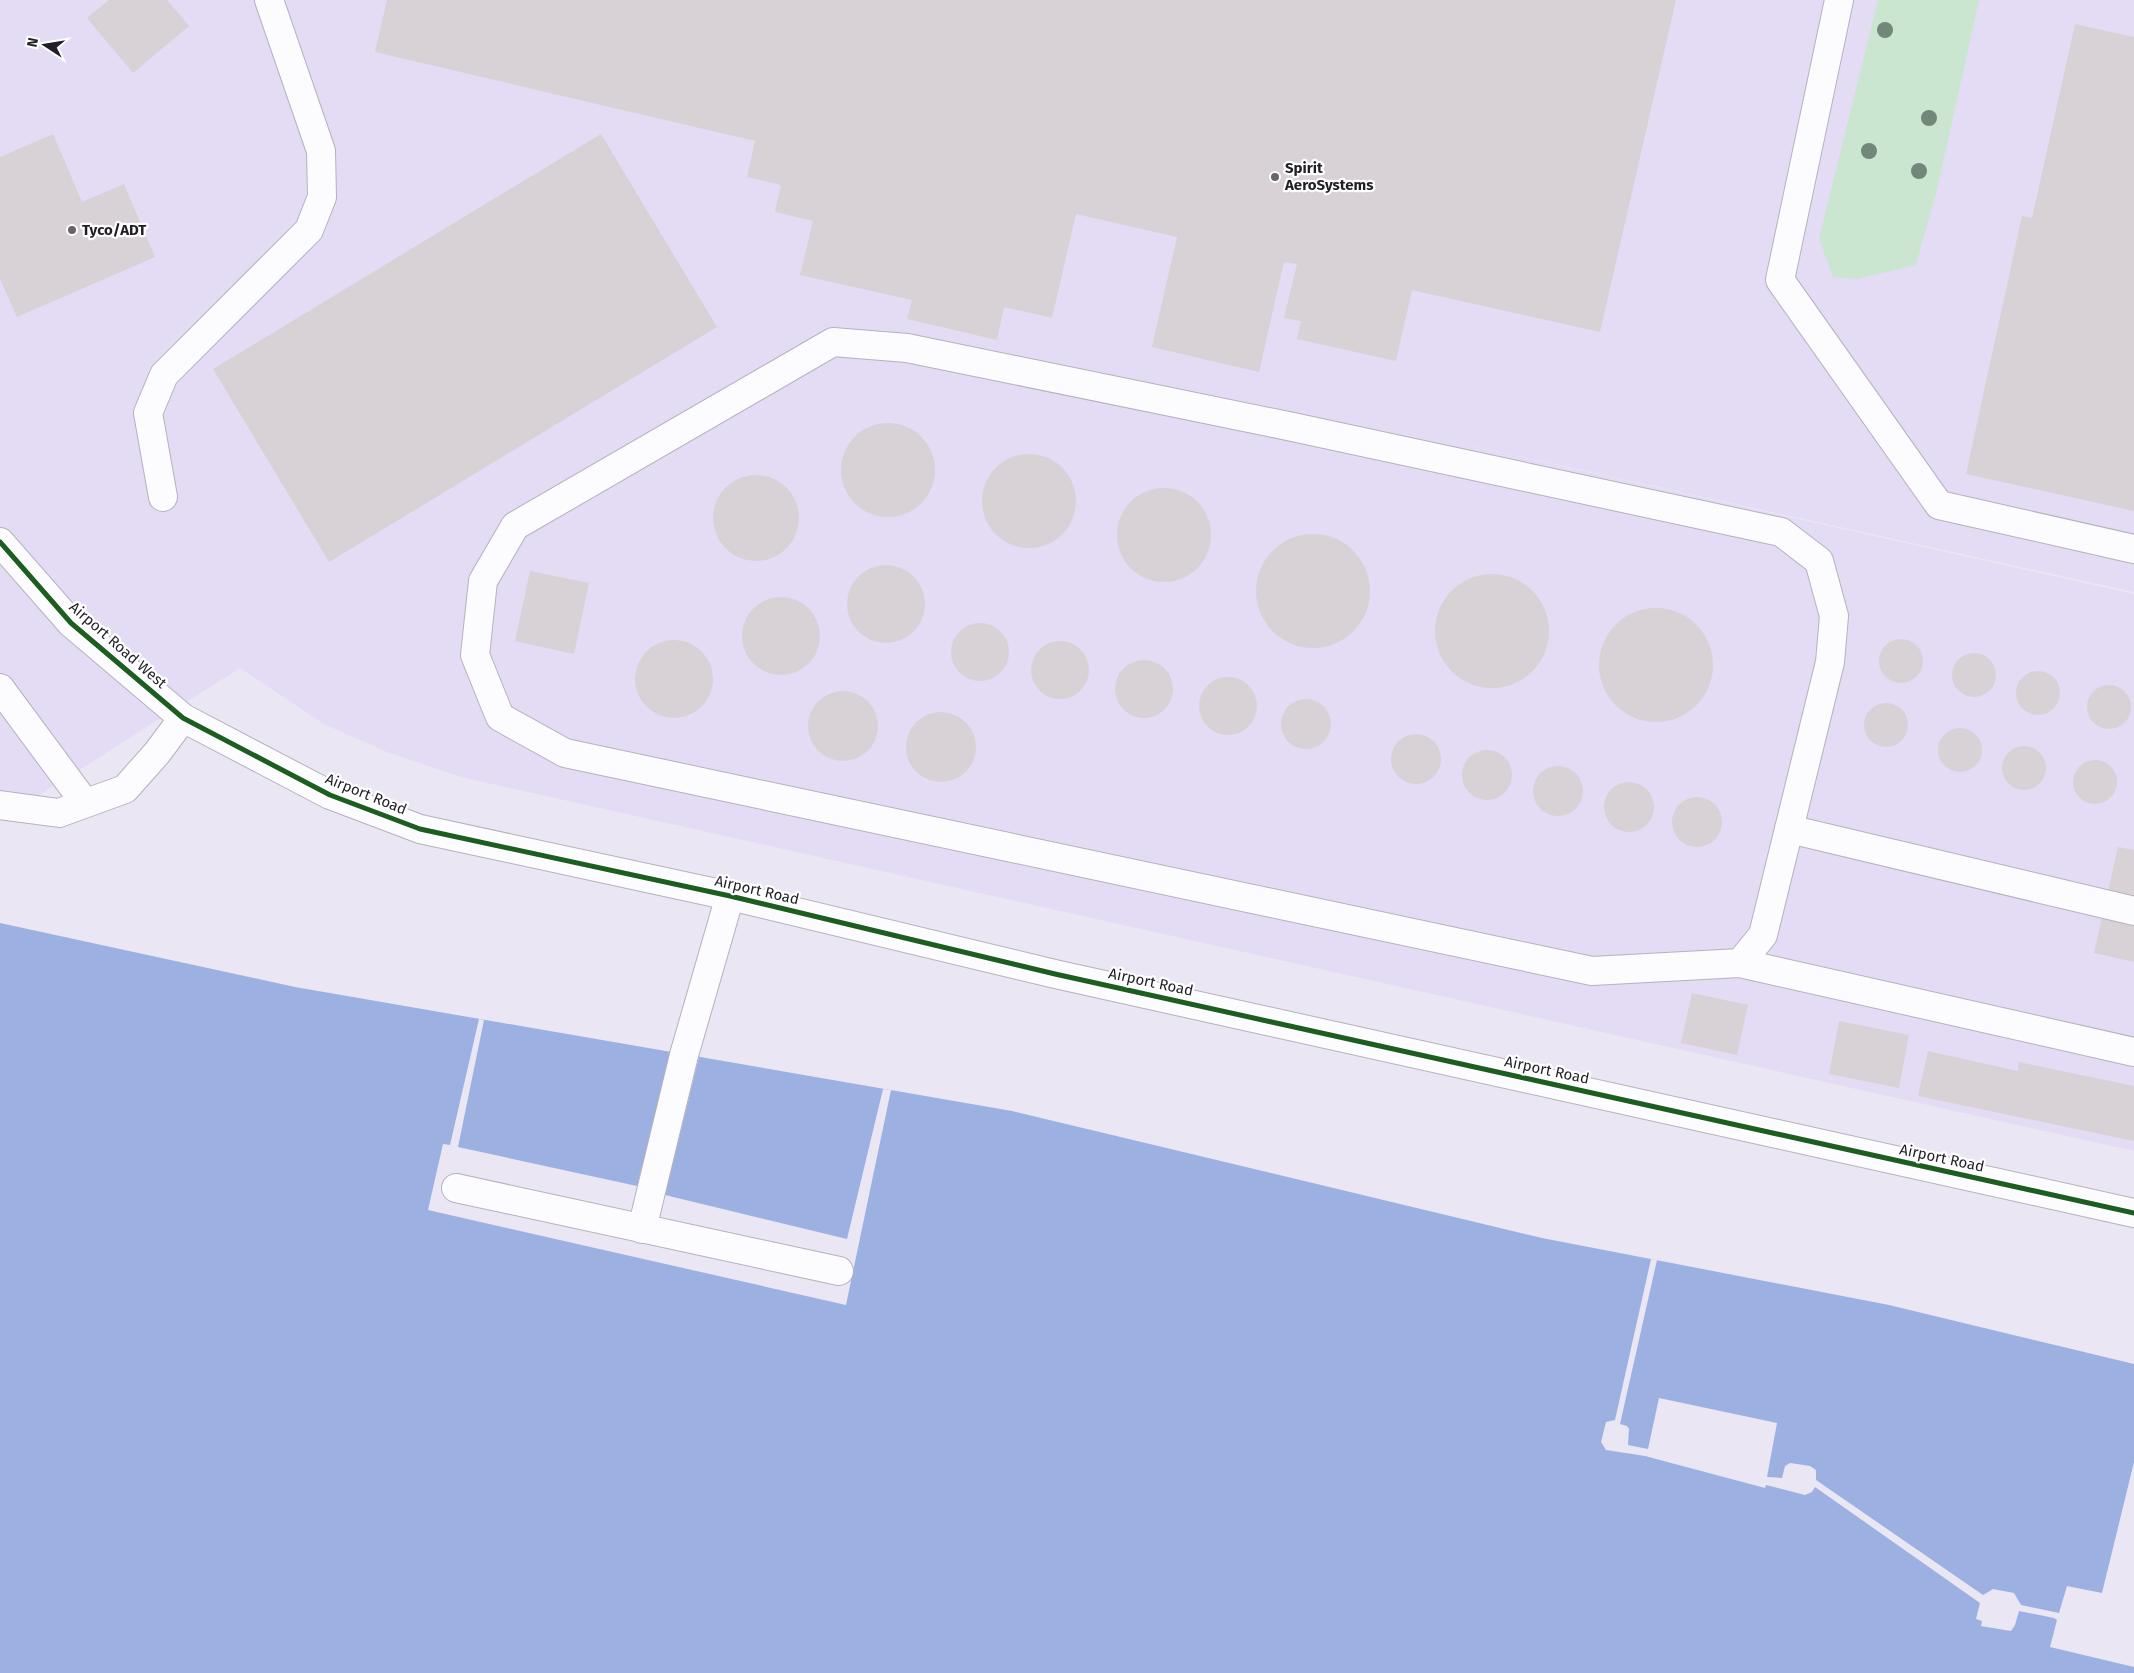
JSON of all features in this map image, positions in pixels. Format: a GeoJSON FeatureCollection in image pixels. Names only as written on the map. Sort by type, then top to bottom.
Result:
{"type":"FeatureCollection","features":[{"type":"Feature","properties":{"kind":"street"},"geometry":{"type":"LineString","coordinates":[[163,496],[148,413],[164,375],[309,230],[322,197],[321,151],[270,0]]}},
{"type":"Feature","properties":{"kind":"street"},"geometry":{"type":"LineString","coordinates":[[1839,0],[1780,280],[1939,506],[2134,549]]}},
{"type":"Feature","properties":{"kind":"street"},"geometry":{"type":"LineString","coordinates":[[1740,963],[1763,935],[1830,662],[1834,616],[1819,561],[1781,532],[1288,426],[907,348],[832,342],[515,526],[483,581],[475,655],[500,717],[565,753],[1592,971],[1740,963],[2134,1052]]}},
{"type":"Feature","properties":{"kind":"street","name":"Airport Road West"},"geometry":{"type":"LineString","coordinates":[[0,542],[71,623],[183,718]]}},
{"type":"Feature","properties":{"kind":"street"},"geometry":{"type":"LineString","coordinates":[[0,688],[85,803]]}},
{"type":"Feature","properties":{"kind":"street"},"geometry":{"type":"LineString","coordinates":[[0,805],[59,813],[125,789],[157,753],[183,718]]}},
{"type":"Feature","properties":{"kind":"street","name":"Airport Road"},"geometry":{"type":"LineString","coordinates":[[183,718],[330,795],[420,829],[730,896],[1054,974],[2134,1213]]}},
{"type":"Feature","properties":{"kind":"street"},"geometry":{"type":"LineString","coordinates":[[1789,828],[2134,911]]}},
{"type":"Feature","properties":{"kind":"street"},"geometry":{"type":"LineString","coordinates":[[642,1228],[684,1055],[730,896]]}},
{"type":"Feature","properties":{"kind":"street"},"geometry":{"type":"LineString","coordinates":[[456,1188],[839,1271]]}},
{"type":"Feature","properties":{"kind":"shaded area"},"geometry":{"type":"Polygon","coordinates":[[[0,0],[2134,0],[2134,592],[1274,402],[2134,594],[2134,1151],[461,777],[387,752],[324,724],[240,668],[0,820],[0,0]]]}},
{"type":"Feature","properties":{"kind":"green space"},"geometry":{"type":"Polygon","coordinates":[[[1878,0],[1979,0],[1937,190],[1916,265],[1857,279],[1833,277],[1819,238],[1878,0]]]}},
{"type":"Feature","properties":{"kind":"water"},"geometry":{"type":"Polygon","coordinates":[[[0,923],[295,987],[1012,1111],[1542,1238],[1889,1305],[2134,1364],[2134,1673],[0,1673],[0,923]]]}},
{"type":"Feature","properties":{"kind":"pier"},"geometry":{"type":"Polygon","coordinates":[[[479,1019],[484,1020],[458,1147],[637,1186],[671,1052],[699,1057],[665,1195],[847,1239],[883,1089],[891,1090],[846,1305],[428,1210],[443,1144],[450,1145],[479,1019]]]}},
{"type":"Feature","properties":{"kind":"pier"},"geometry":{"type":"Polygon","coordinates":[[[1651,1259],[1657,1260],[1620,1424],[1627,1426],[1629,1429],[1628,1445],[1648,1449],[1659,1398],[1777,1423],[1767,1477],[1782,1478],[1785,1466],[1790,1463],[1810,1466],[1816,1470],[1816,1480],[1983,1595],[1993,1589],[2014,1593],[2021,1605],[2059,1613],[2067,1586],[2102,1593],[2134,1462],[2134,1667],[2050,1647],[2057,1620],[2054,1618],[2019,1611],[2011,1631],[1981,1626],[1982,1621],[1976,1619],[1980,1603],[1815,1487],[1812,1492],[1805,1495],[1766,1485],[1765,1488],[1645,1456],[1606,1450],[1601,1442],[1606,1422],[1615,1420],[1651,1259]]]}},
{"type":"Feature","properties":{"kind":"building"},"geometry":{"type":"Polygon","coordinates":[[[109,0],[167,0],[189,26],[133,73],[87,18],[109,0]]]}},
{"type":"Feature","properties":{"kind":"building","name":"Spirit AeroSystems"},"geometry":{"type":"Polygon","coordinates":[[[387,0],[1676,0],[1600,332],[1412,290],[1396,361],[1297,339],[1301,321],[1284,318],[1297,264],[1284,262],[1259,372],[1152,347],[1177,237],[1076,214],[1052,318],[1004,307],[997,340],[907,319],[912,300],[800,275],[813,221],[775,212],[781,185],[747,177],[755,141],[375,52],[387,0]]]}},
{"type":"Feature","properties":{"kind":"building"},"geometry":{"type":"Polygon","coordinates":[[[2075,24],[2134,37],[2134,511],[1966,474],[2022,216],[2032,218],[2075,24]]]}},
{"type":"Feature","properties":{"kind":"building","name":"Tyco/ADT"},"geometry":{"type":"Polygon","coordinates":[[[53,134],[82,202],[124,184],[155,257],[17,317],[0,279],[0,157],[53,134]]]}},
{"type":"Feature","properties":{"kind":"building"},"geometry":{"type":"Polygon","coordinates":[[[601,134],[717,327],[329,562],[213,369],[601,134]]]}},
{"type":"Feature","properties":{"kind":"building"},"geometry":{"type":"Polygon","coordinates":[[[888,423],[906,426],[921,437],[932,452],[935,470],[932,488],[921,503],[906,514],[888,517],[870,514],[855,503],[844,488],[841,470],[844,452],[855,437],[870,426],[888,423]]]}},
{"type":"Feature","properties":{"kind":"building"},"geometry":{"type":"Polygon","coordinates":[[[1029,454],[1047,457],[1062,468],[1073,483],[1076,501],[1073,519],[1062,534],[1047,545],[1029,548],[1011,545],[996,534],[985,519],[982,501],[985,483],[996,468],[1011,457],[1029,454]]]}},
{"type":"Feature","properties":{"kind":"building"},"geometry":{"type":"Polygon","coordinates":[[[756,475],[773,478],[787,487],[796,501],[799,518],[796,535],[787,549],[773,558],[756,561],[739,558],[725,549],[716,535],[713,518],[716,501],[725,487],[739,478],[756,475]]]}},
{"type":"Feature","properties":{"kind":"building"},"geometry":{"type":"Polygon","coordinates":[[[1164,488],[1182,491],[1197,502],[1208,517],[1211,535],[1208,553],[1197,568],[1182,579],[1164,582],[1146,579],[1131,568],[1120,553],[1117,535],[1120,517],[1131,502],[1146,491],[1164,488]]]}},
{"type":"Feature","properties":{"kind":"building"},"geometry":{"type":"Polygon","coordinates":[[[1313,534],[1335,538],[1354,550],[1366,569],[1370,591],[1366,613],[1354,632],[1335,644],[1313,648],[1291,644],[1272,632],[1260,613],[1256,591],[1260,569],[1272,550],[1291,538],[1313,534]]]}},
{"type":"Feature","properties":{"kind":"building"},"geometry":{"type":"Polygon","coordinates":[[[886,565],[901,568],[914,576],[922,589],[925,604],[922,619],[914,632],[901,640],[886,643],[871,640],[858,632],[850,619],[847,604],[850,589],[858,576],[871,568],[886,565]]]}},
{"type":"Feature","properties":{"kind":"building"},"geometry":{"type":"Polygon","coordinates":[[[530,571],[589,583],[574,654],[515,641],[530,571]]]}},
{"type":"Feature","properties":{"kind":"building"},"geometry":{"type":"Polygon","coordinates":[[[1492,574],[1514,578],[1533,590],[1545,609],[1549,631],[1545,653],[1533,672],[1514,684],[1492,688],[1470,684],[1451,672],[1439,653],[1435,631],[1439,609],[1451,590],[1470,578],[1492,574]]]}},
{"type":"Feature","properties":{"kind":"building"},"geometry":{"type":"Polygon","coordinates":[[[781,597],[796,600],[809,608],[817,621],[820,636],[817,651],[809,664],[796,672],[781,675],[766,672],[753,664],[745,651],[742,636],[745,621],[753,608],[766,600],[781,597]]]}},
{"type":"Feature","properties":{"kind":"building"},"geometry":{"type":"Polygon","coordinates":[[[1656,608],[1678,612],[1697,624],[1709,643],[1713,665],[1709,687],[1697,706],[1678,718],[1656,722],[1634,718],[1615,706],[1603,687],[1599,665],[1603,643],[1615,624],[1634,612],[1656,608]]]}},
{"type":"Feature","properties":{"kind":"building"},"geometry":{"type":"Polygon","coordinates":[[[980,623],[991,625],[1001,631],[1007,641],[1009,652],[1007,663],[1001,673],[991,679],[980,681],[969,679],[959,673],[953,663],[951,652],[953,641],[959,631],[969,625],[980,623]]]}},
{"type":"Feature","properties":{"kind":"building"},"geometry":{"type":"Polygon","coordinates":[[[1901,639],[1913,643],[1919,649],[1923,661],[1919,673],[1913,679],[1901,683],[1889,679],[1883,673],[1879,661],[1883,649],[1889,643],[1901,639]]]}},
{"type":"Feature","properties":{"kind":"building"},"geometry":{"type":"Polygon","coordinates":[[[674,640],[689,643],[702,651],[710,664],[713,679],[710,694],[702,707],[689,715],[674,718],[659,715],[646,707],[638,694],[635,679],[638,664],[646,651],[659,643],[674,640]]]}},
{"type":"Feature","properties":{"kind":"building"},"geometry":{"type":"Polygon","coordinates":[[[1054,641],[1066,641],[1081,649],[1089,664],[1089,676],[1081,691],[1066,699],[1054,699],[1039,691],[1031,676],[1031,664],[1039,649],[1054,641]]]}},
{"type":"Feature","properties":{"kind":"building"},"geometry":{"type":"Polygon","coordinates":[[[1974,653],[1986,657],[1992,663],[1996,675],[1992,687],[1986,693],[1974,697],[1962,693],[1956,687],[1952,675],[1956,663],[1962,657],[1974,653]]]}},
{"type":"Feature","properties":{"kind":"building"},"geometry":{"type":"Polygon","coordinates":[[[1144,660],[1155,662],[1168,673],[1173,689],[1171,700],[1160,713],[1144,718],[1133,716],[1120,705],[1115,689],[1117,678],[1128,665],[1144,660]]]}},
{"type":"Feature","properties":{"kind":"building"},"geometry":{"type":"Polygon","coordinates":[[[2038,671],[2050,675],[2056,681],[2060,693],[2056,705],[2050,711],[2038,715],[2026,711],[2020,705],[2016,693],[2020,681],[2026,675],[2038,671]]]}},
{"type":"Feature","properties":{"kind":"building"},"geometry":{"type":"Polygon","coordinates":[[[1228,677],[1239,679],[1249,685],[1255,695],[1257,706],[1255,717],[1249,727],[1239,733],[1228,735],[1217,733],[1207,727],[1201,717],[1199,706],[1201,695],[1207,685],[1217,679],[1228,677]]]}},
{"type":"Feature","properties":{"kind":"building"},"geometry":{"type":"Polygon","coordinates":[[[2109,685],[2121,689],[2127,695],[2131,707],[2127,719],[2121,725],[2109,729],[2097,725],[2091,719],[2087,707],[2091,695],[2097,689],[2109,685]]]}},
{"type":"Feature","properties":{"kind":"building"},"geometry":{"type":"Polygon","coordinates":[[[843,691],[856,694],[868,701],[875,713],[878,726],[875,739],[868,751],[856,758],[843,761],[830,758],[818,751],[811,739],[808,726],[811,713],[818,701],[830,694],[843,691]]]}},
{"type":"Feature","properties":{"kind":"building"},"geometry":{"type":"Polygon","coordinates":[[[1306,699],[1324,706],[1331,724],[1324,742],[1306,749],[1288,742],[1281,724],[1288,706],[1306,699]]]}},
{"type":"Feature","properties":{"kind":"building"},"geometry":{"type":"Polygon","coordinates":[[[1886,703],[1898,707],[1904,713],[1908,725],[1904,737],[1898,743],[1886,747],[1874,743],[1868,737],[1864,725],[1868,713],[1874,707],[1886,703]]]}},
{"type":"Feature","properties":{"kind":"building"},"geometry":{"type":"Polygon","coordinates":[[[941,712],[954,715],[966,722],[973,734],[976,747],[973,760],[966,772],[954,779],[941,782],[928,779],[916,772],[909,760],[906,747],[909,734],[916,722],[928,715],[941,712]]]}},
{"type":"Feature","properties":{"kind":"building"},"geometry":{"type":"Polygon","coordinates":[[[1960,728],[1972,732],[1978,738],[1982,750],[1978,762],[1972,768],[1960,772],[1948,768],[1942,762],[1938,750],[1942,738],[1948,732],[1960,728]]]}},
{"type":"Feature","properties":{"kind":"building"},"geometry":{"type":"Polygon","coordinates":[[[1416,734],[1426,736],[1434,741],[1439,749],[1441,759],[1439,769],[1434,777],[1426,782],[1416,784],[1406,782],[1398,777],[1393,769],[1391,759],[1393,749],[1398,741],[1406,736],[1416,734]]]}},
{"type":"Feature","properties":{"kind":"building"},"geometry":{"type":"Polygon","coordinates":[[[2024,746],[2036,750],[2042,756],[2046,768],[2042,780],[2036,786],[2024,790],[2012,786],[2006,780],[2002,768],[2006,756],[2012,750],[2024,746]]]}},
{"type":"Feature","properties":{"kind":"building"},"geometry":{"type":"Polygon","coordinates":[[[1487,750],[1497,752],[1505,757],[1510,765],[1512,775],[1510,785],[1505,793],[1497,798],[1487,800],[1477,798],[1469,793],[1464,785],[1462,775],[1464,765],[1469,757],[1477,752],[1487,750]]]}},
{"type":"Feature","properties":{"kind":"building"},"geometry":{"type":"Polygon","coordinates":[[[2095,760],[2107,764],[2113,770],[2117,782],[2113,794],[2107,800],[2095,804],[2083,800],[2077,794],[2073,782],[2077,770],[2083,764],[2095,760]]]}},
{"type":"Feature","properties":{"kind":"building"},"geometry":{"type":"Polygon","coordinates":[[[1558,766],[1568,768],[1576,773],[1581,781],[1583,791],[1581,801],[1576,809],[1568,814],[1558,816],[1548,814],[1540,809],[1535,801],[1533,791],[1535,781],[1540,773],[1548,768],[1558,766]]]}},
{"type":"Feature","properties":{"kind":"building"},"geometry":{"type":"Polygon","coordinates":[[[1629,782],[1639,784],[1647,789],[1652,797],[1654,807],[1652,817],[1647,825],[1639,830],[1629,832],[1619,830],[1611,825],[1606,817],[1604,807],[1606,797],[1611,789],[1619,784],[1629,782]]]}},
{"type":"Feature","properties":{"kind":"building"},"geometry":{"type":"Polygon","coordinates":[[[1697,797],[1707,799],[1715,804],[1720,812],[1722,822],[1720,832],[1715,840],[1707,845],[1697,847],[1687,845],[1679,840],[1674,832],[1672,822],[1674,812],[1679,804],[1687,799],[1697,797]]]}},
{"type":"Feature","properties":{"kind":"building"},"geometry":{"type":"Polygon","coordinates":[[[2118,847],[2134,850],[2134,962],[2094,953],[2118,847]]]}},
{"type":"Feature","properties":{"kind":"building"},"geometry":{"type":"Polygon","coordinates":[[[1692,993],[1748,1005],[1737,1055],[1681,1043],[1692,993]]]}},
{"type":"Feature","properties":{"kind":"building"},"geometry":{"type":"Polygon","coordinates":[[[1839,1021],[1909,1035],[1899,1088],[1829,1074],[1839,1021]]]}},
{"type":"Feature","properties":{"kind":"building"},"geometry":{"type":"Polygon","coordinates":[[[1928,1051],[2018,1071],[2019,1062],[2134,1086],[2134,1141],[1918,1096],[1928,1051]]]}},
{"type":"Feature","properties":{"kind":"cycle path"},"geometry":{"type":"LineString","coordinates":[[0,542],[71,623],[183,718],[330,795],[420,829],[730,896],[1055,974],[2134,1213]]}},
{"type":"Feature","properties":{"kind":"place","name":"Spirit AeroSystems"},"geometry":{"type":"Point","coordinates":[1275,177]}},
{"type":"Feature","properties":{"kind":"place","name":"Tyco/ADT"},"geometry":{"type":"Point","coordinates":[72,230]}}]}
